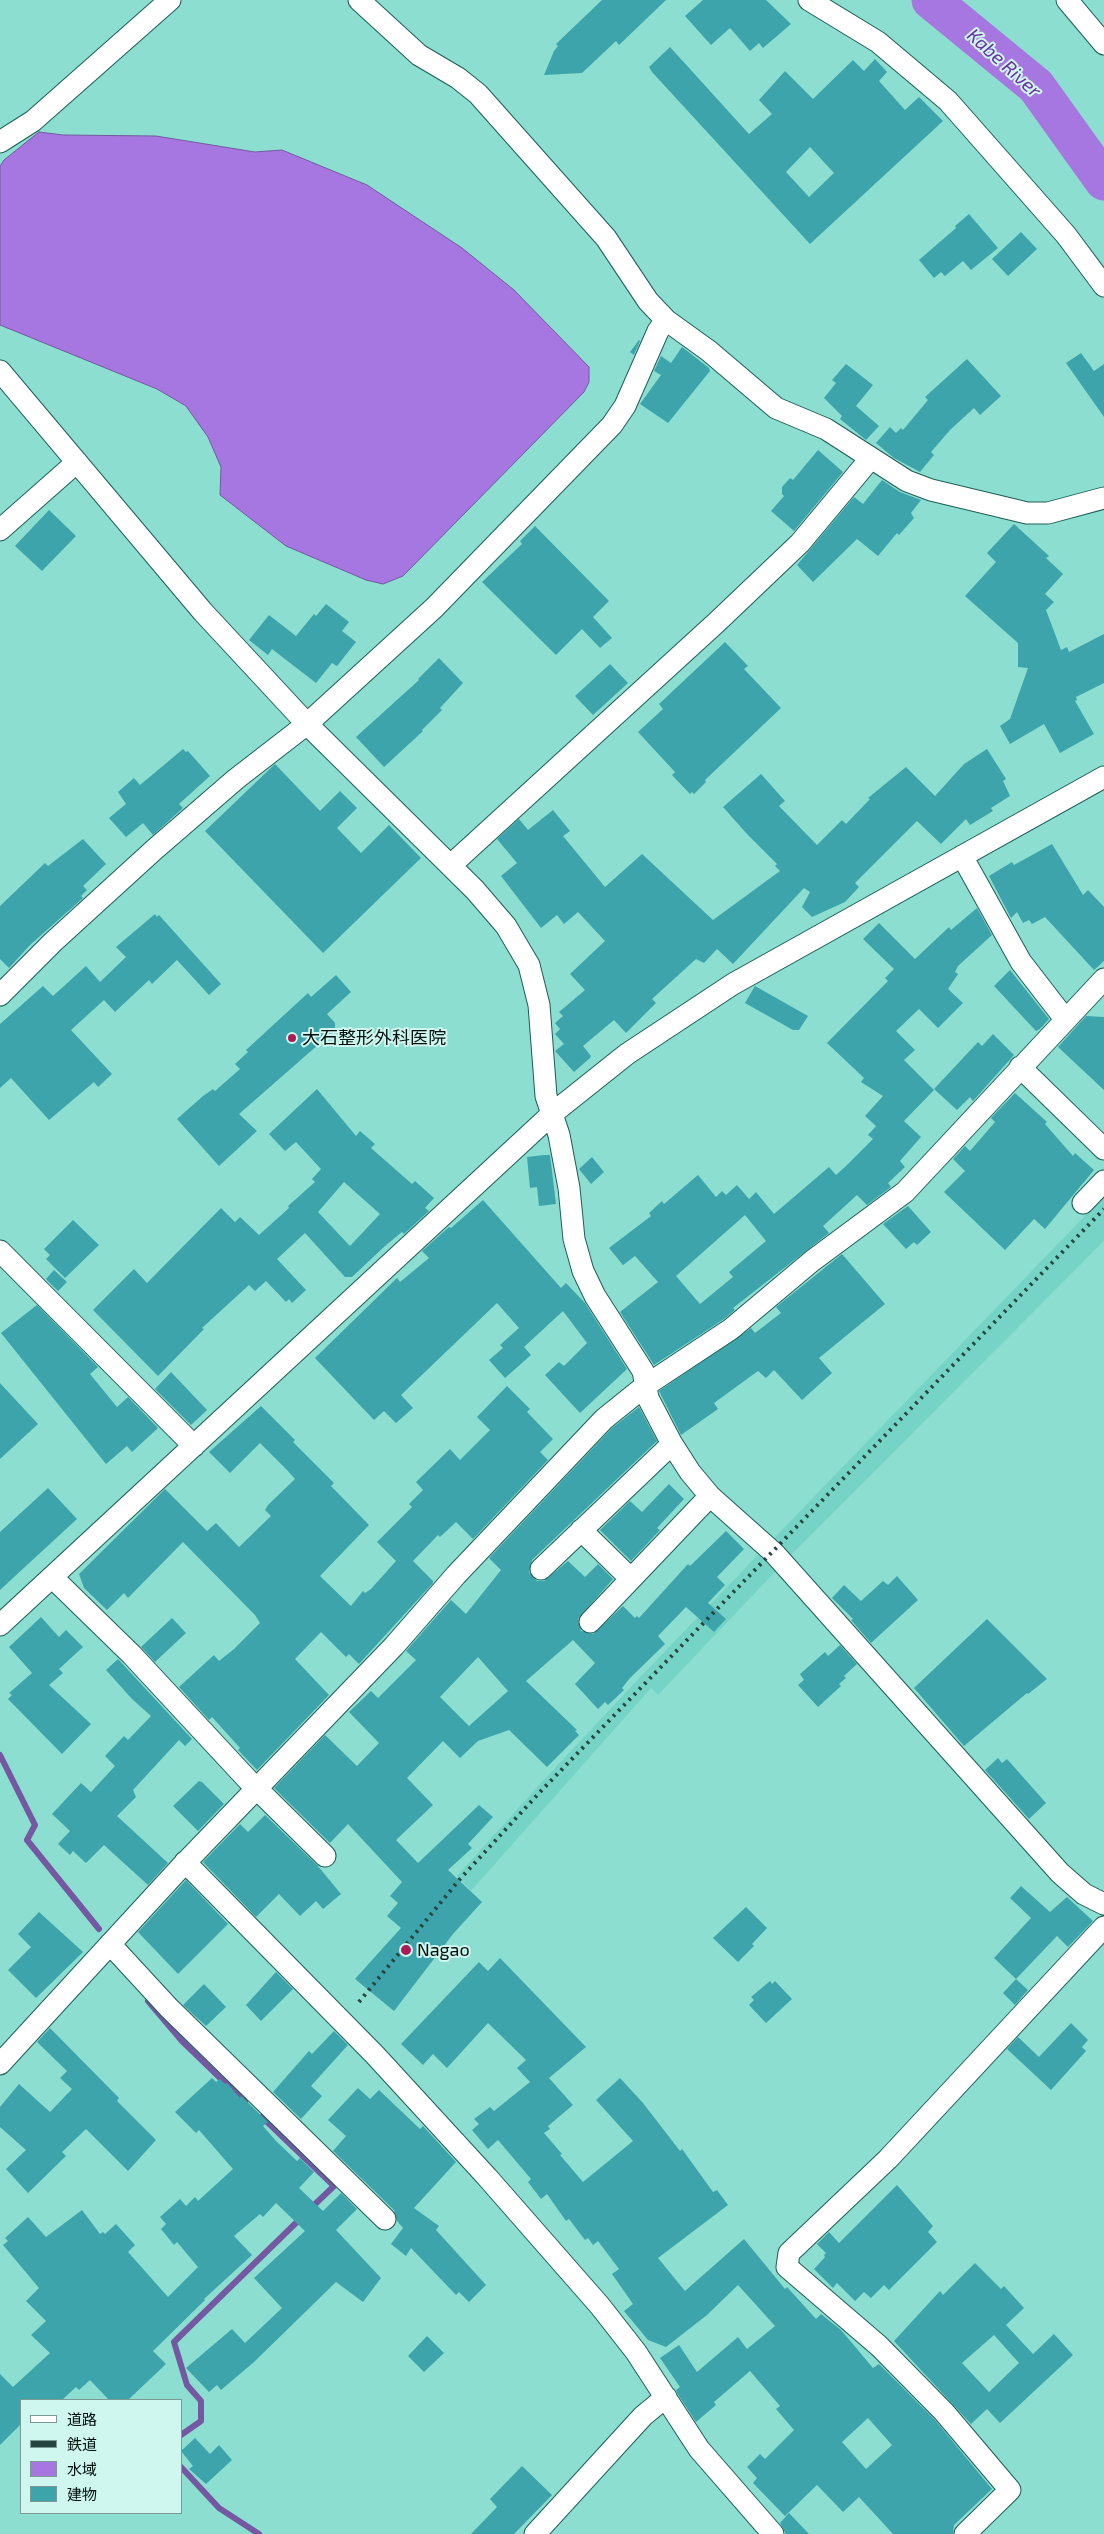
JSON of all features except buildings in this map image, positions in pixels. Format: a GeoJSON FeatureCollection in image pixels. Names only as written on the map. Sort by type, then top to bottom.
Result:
{"type":"FeatureCollection","features":[{"type":"Feature","properties":{"kind":"street"},"geometry":{"type":"LineString","coordinates":[[0,142],[33,120],[170,0]]}},
{"type":"Feature","properties":{"kind":"street"},"geometry":{"type":"LineString","coordinates":[[358,0],[419,55],[458,78],[478,94],[606,238],[648,301],[666,320],[709,351],[776,408],[826,429],[907,481],[931,490],[1027,513],[1048,513],[1104,498]]}},
{"type":"Feature","properties":{"kind":"street"},"geometry":{"type":"LineString","coordinates":[[809,0],[878,42],[948,101],[1066,235],[1104,286]]}},
{"type":"Feature","properties":{"kind":"street"},"geometry":{"type":"LineString","coordinates":[[1067,0],[1101,34]]}},
{"type":"Feature","properties":{"kind":"street"},"geometry":{"type":"LineString","coordinates":[[0,995],[53,942],[155,849],[236,779],[307,724],[434,608],[612,425],[626,406],[658,332],[666,320]]}},
{"type":"Feature","properties":{"kind":"street"},"geometry":{"type":"LineString","coordinates":[[0,372],[203,612],[307,724],[475,890],[506,926],[529,965],[539,1005],[546,1096],[552,1113],[568,1188],[574,1238],[583,1271],[595,1296],[635,1354],[643,1371],[648,1398],[672,1444],[690,1472],[710,1496],[774,1552],[1060,1873],[1084,1894],[1104,1904]]}},
{"type":"Feature","properties":{"kind":"street"},"geometry":{"type":"LineString","coordinates":[[451,866],[800,543],[870,459]]}},
{"type":"Feature","properties":{"kind":"street"},"geometry":{"type":"LineString","coordinates":[[0,530],[77,462]]}},
{"type":"Feature","properties":{"kind":"street"},"geometry":{"type":"LineString","coordinates":[[0,1625],[552,1113],[627,1054],[733,984],[1104,777]]}},
{"type":"Feature","properties":{"kind":"street"},"geometry":{"type":"LineString","coordinates":[[962,856],[1020,962],[1065,1019]]}},
{"type":"Feature","properties":{"kind":"street"},"geometry":{"type":"LineString","coordinates":[[0,2064],[185,1862],[394,1646],[456,1575],[604,1419],[645,1386],[731,1329],[812,1261],[905,1192],[1104,979]]}},
{"type":"Feature","properties":{"kind":"street"},"geometry":{"type":"LineString","coordinates":[[1020,1067],[1104,1149]]}},
{"type":"Feature","properties":{"kind":"street"},"geometry":{"type":"LineString","coordinates":[[1083,1203],[1104,1181]]}},
{"type":"Feature","properties":{"kind":"street"},"geometry":{"type":"LineString","coordinates":[[0,1251],[194,1446]]}},
{"type":"Feature","properties":{"kind":"street"},"geometry":{"type":"LineString","coordinates":[[541,1569],[672,1444]]}},
{"type":"Feature","properties":{"kind":"street"},"geometry":{"type":"LineString","coordinates":[[590,1622],[710,1496]]}},
{"type":"Feature","properties":{"kind":"street"},"geometry":{"type":"LineString","coordinates":[[581,1530],[631,1579]]}},
{"type":"Feature","properties":{"kind":"street"},"geometry":{"type":"LineString","coordinates":[[52,1577],[132,1655],[257,1789],[325,1856]]}},
{"type":"Feature","properties":{"kind":"street"},"geometry":{"type":"LineString","coordinates":[[185,1862],[374,2055],[487,2176],[600,2306],[636,2352],[699,2449],[773,2534]]}},
{"type":"Feature","properties":{"kind":"street"},"geometry":{"type":"LineString","coordinates":[[965,2534],[1010,2490],[944,2412],[879,2346],[787,2268],[789,2253],[888,2159],[1104,1927]]}},
{"type":"Feature","properties":{"kind":"street"},"geometry":{"type":"LineString","coordinates":[[110,1944],[169,2008],[385,2219]]}},
{"type":"Feature","properties":{"kind":"street"},"geometry":{"type":"LineString","coordinates":[[535,2534],[643,2416],[666,2397]]}},
{"type":"Feature","properties":{"kind":"shaded area"},"geometry":{"type":"Polygon","coordinates":[[[1104,1196],[1104,1241],[791,1555],[658,1695],[651,1688],[471,1891],[457,1876],[540,1784],[643,1674],[1104,1196]]]}},
{"type":"Feature","properties":{"kind":"water"},"geometry":{"type":"Polygon","coordinates":[[[39,132],[63,135],[156,136],[255,152],[282,150],[367,185],[462,248],[514,290],[589,367],[589,382],[584,392],[403,576],[383,584],[366,580],[286,546],[220,495],[221,467],[208,437],[186,406],[157,389],[0,325],[0,166],[4,160],[39,132]]]}},
{"type":"Feature","properties":{"kind":"waterway","name":"Kabe River"},"geometry":{"type":"LineString","coordinates":[[931,0],[1036,86],[1104,181]]}},
{"type":"Feature","properties":{"kind":"waterway"},"geometry":{"type":"LineString","coordinates":[[0,1755],[35,1825],[27,1840],[99,1929]]}},
{"type":"Feature","properties":{"kind":"waterway"},"geometry":{"type":"LineString","coordinates":[[148,2001],[182,2041],[245,2102]]}},
{"type":"Feature","properties":{"kind":"waterway"},"geometry":{"type":"LineString","coordinates":[[262,2117],[334,2186],[311,2208]]}},
{"type":"Feature","properties":{"kind":"waterway"},"geometry":{"type":"LineString","coordinates":[[182,2434],[201,2421],[201,2401],[187,2385],[174,2342],[302,2217]]}},
{"type":"Feature","properties":{"kind":"waterway"},"geometry":{"type":"LineString","coordinates":[[182,2468],[219,2508],[259,2534]]}},
{"type":"Feature","properties":{"kind":"railway"},"geometry":{"type":"LineString","coordinates":[[359,2002],[460,1879],[541,1791],[1104,1209]]}},
{"type":"Feature","properties":{"kind":"place","name":"大石整形外科医院"},"geometry":{"type":"Point","coordinates":[292,1038]}},
{"type":"Feature","properties":{"kind":"place","name":"Nagao"},"geometry":{"type":"Point","coordinates":[406,1950]}}]}
